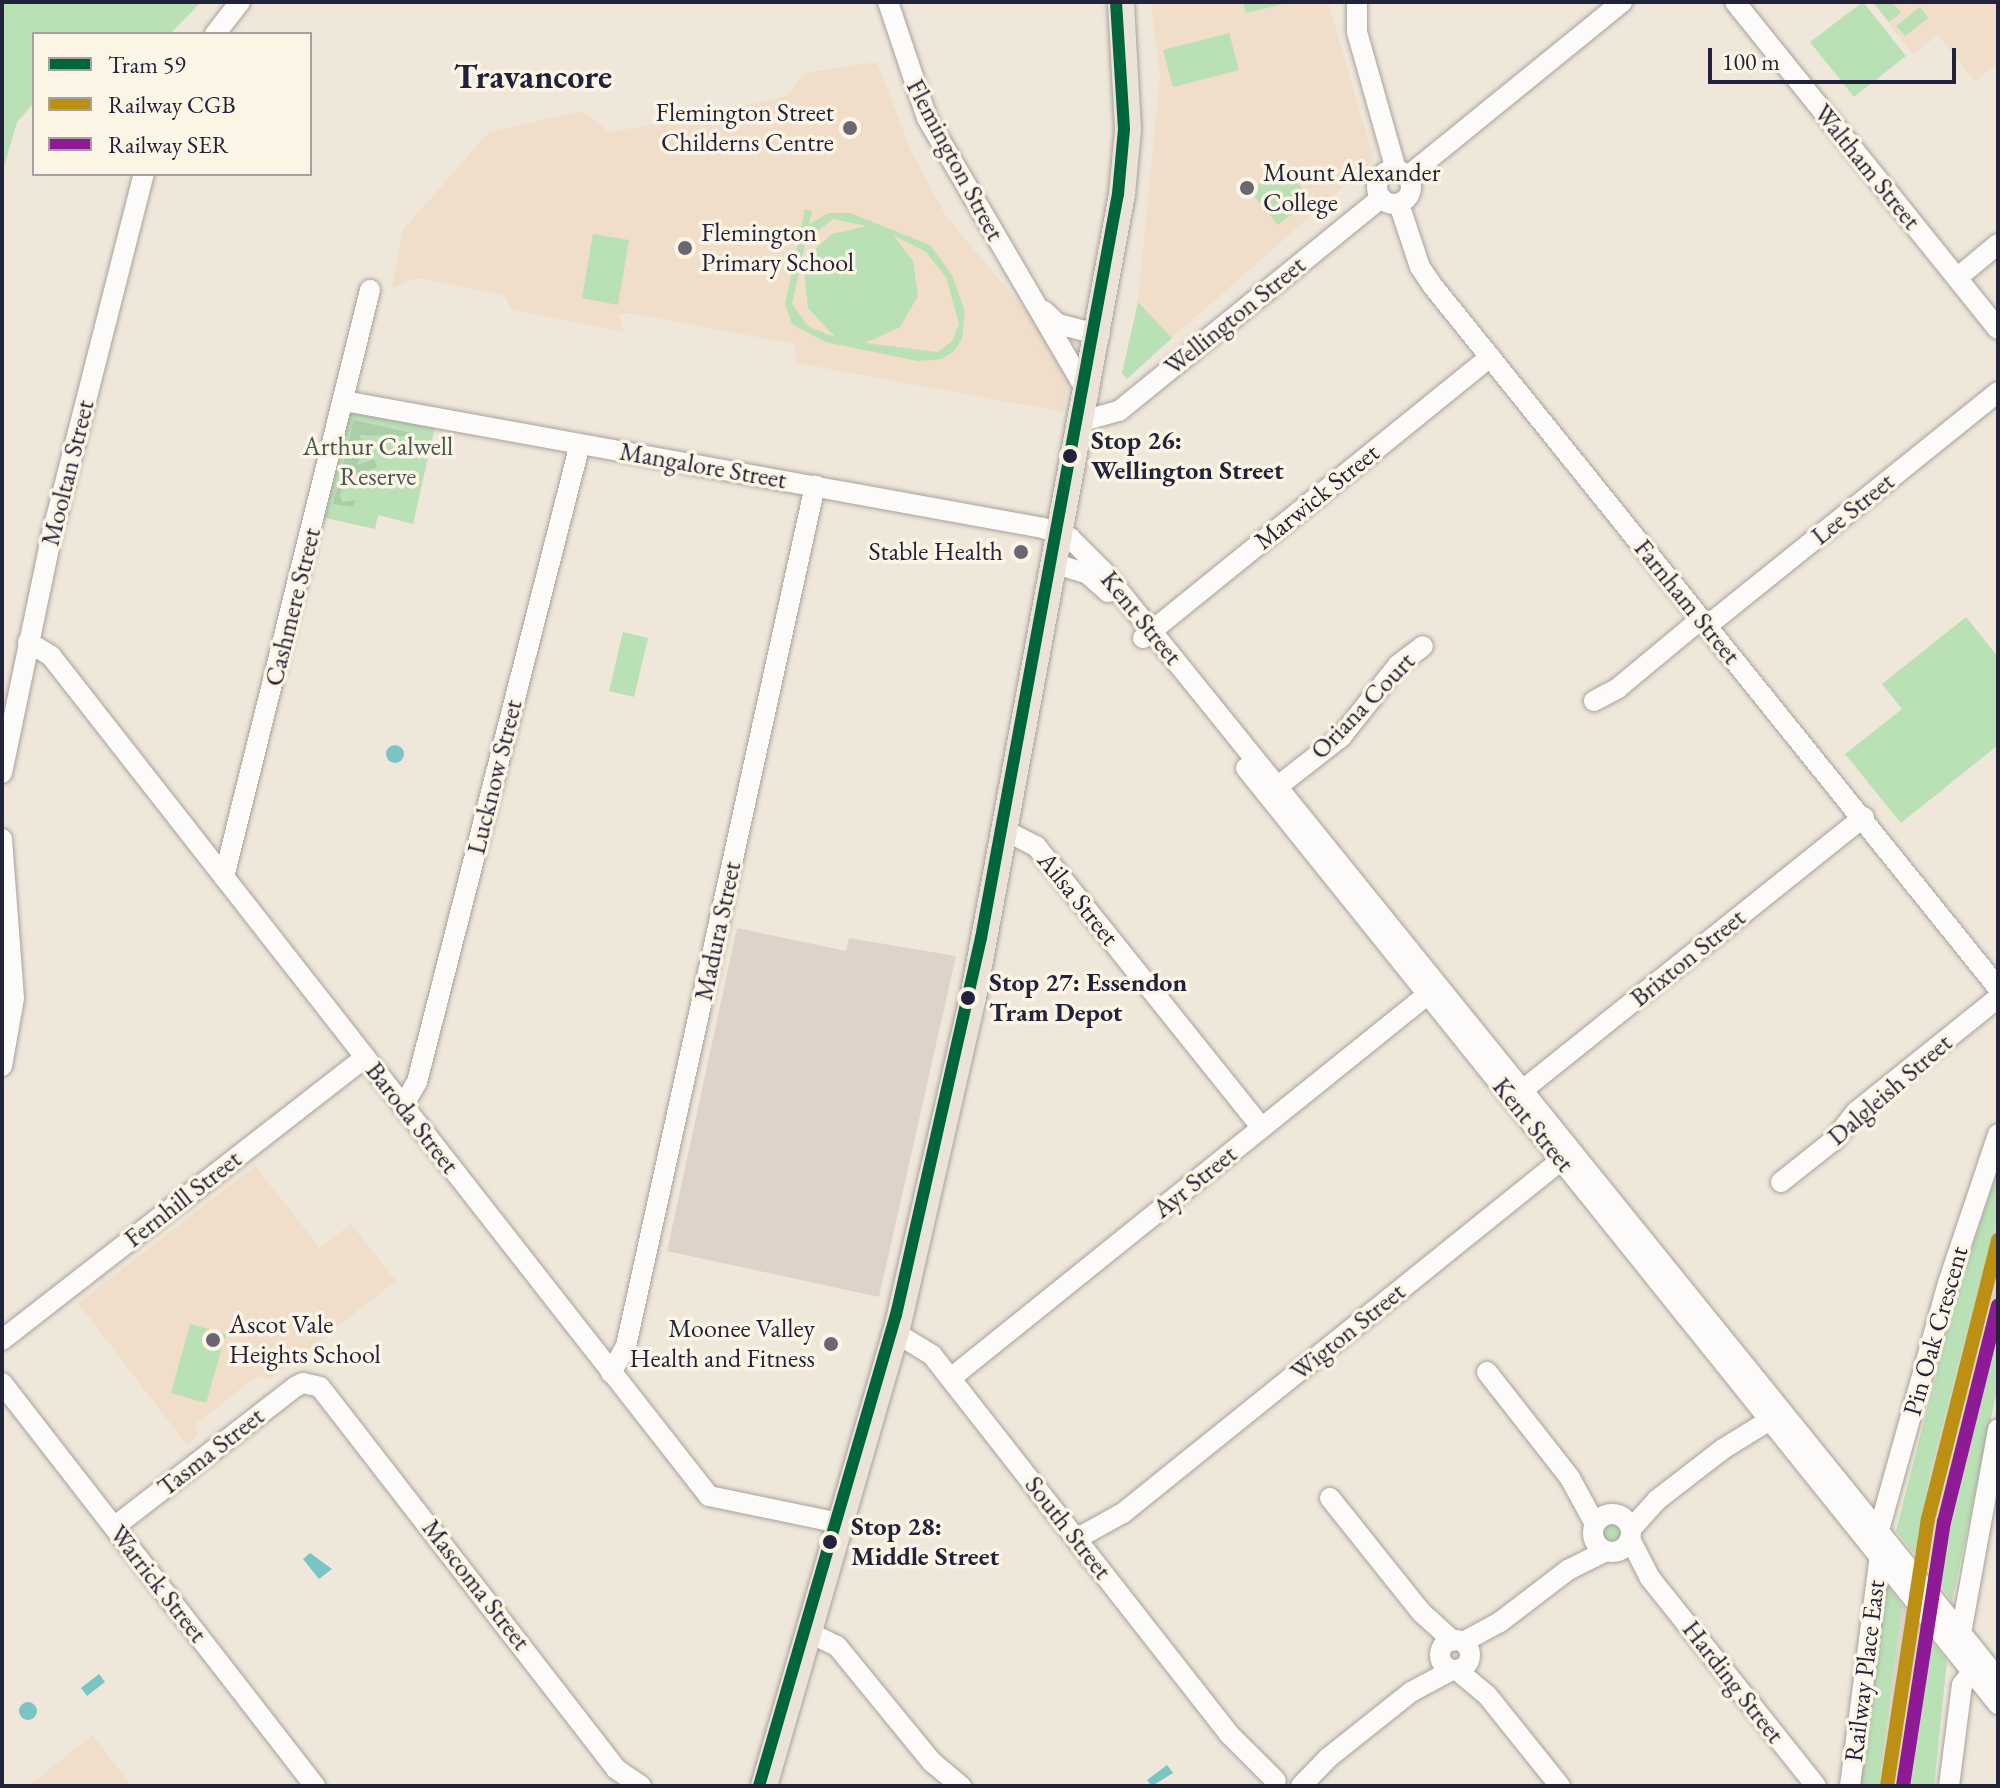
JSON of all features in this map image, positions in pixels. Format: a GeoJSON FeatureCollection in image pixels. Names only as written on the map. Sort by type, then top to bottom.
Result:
{"type":"FeatureCollection","features":[{"type":"Feature","properties":{"kind":"main road"},"geometry":{"type":"LineString","coordinates":[[764,1786],[896,1333],[933,1188],[1006,831],[1100,335],[1127,140],[1121,2]]}},
{"type":"Feature","properties":{"kind":"street"},"geometry":{"type":"LineString","coordinates":[[217,32],[240,2]]}},
{"type":"Feature","properties":{"kind":"street","name":"Flemington Street"},"geometry":{"type":"LineString","coordinates":[[888,2],[927,118],[1088,394]]}},
{"type":"Feature","properties":{"kind":"street"},"geometry":{"type":"LineString","coordinates":[[1345,2],[1402,173],[1411,192],[1390,201],[1378,182],[1402,173],[1622,2]]}},
{"type":"Feature","properties":{"kind":"street"},"geometry":{"type":"LineString","coordinates":[[1357,2],[1357,32]]}},
{"type":"Feature","properties":{"kind":"street","name":"Waltham Street"},"geometry":{"type":"LineString","coordinates":[[1735,3],[1998,329]]}},
{"type":"Feature","properties":{"kind":"street","name":"Mooltan Street"},"geometry":{"type":"LineString","coordinates":[[2,773],[28,642],[144,176]]}},
{"type":"Feature","properties":{"kind":"street","name":"Farnham Street"},"geometry":{"type":"LineString","coordinates":[[1390,201],[1420,267],[1864,817],[1998,988]]}},
{"type":"Feature","properties":{"kind":"street","name":"Wellington Street"},"geometry":{"type":"LineString","coordinates":[[1083,421],[1119,411],[1390,201]]}},
{"type":"Feature","properties":{"kind":"street"},"geometry":{"type":"LineString","coordinates":[[1957,278],[1998,244]]}},
{"type":"Feature","properties":{"kind":"street","name":"Cashmere Street"},"geometry":{"type":"LineString","coordinates":[[224,877],[370,290]]}},
{"type":"Feature","properties":{"kind":"street","name":"Flemington Street"},"geometry":{"type":"LineString","coordinates":[[1040,309],[1058,324],[1100,335]]}},
{"type":"Feature","properties":{"kind":"street","name":"Marwick Street"},"geometry":{"type":"LineString","coordinates":[[1147,634],[1490,357]]}},
{"type":"Feature","properties":{"kind":"street","name":"Lee Street"},"geometry":{"type":"LineString","coordinates":[[1594,701],[1618,688],[1998,392]]}},
{"type":"Feature","properties":{"kind":"street","name":"Mangalore Street"},"geometry":{"type":"LineString","coordinates":[[344,401],[1062,533]]}},
{"type":"Feature","properties":{"kind":"street","name":"Lucknow Street"},"geometry":{"type":"LineString","coordinates":[[403,1106],[415,1090],[580,444]]}},
{"type":"Feature","properties":{"kind":"street","name":"Madura Street"},"geometry":{"type":"LineString","coordinates":[[611,1373],[626,1346],[815,486]]}},
{"type":"Feature","properties":{"kind":"street","name":"Kent Street"},"geometry":{"type":"LineString","coordinates":[[1062,533],[1090,555],[1147,634],[1272,791],[1887,1556],[1954,1632],[1977,1665],[1998,1704]]}},
{"type":"Feature","properties":{"kind":"street","name":"Kent Street"},"geometry":{"type":"LineString","coordinates":[[1056,564],[1096,580],[1147,634]]}},
{"type":"Feature","properties":{"kind":"street","name":"Baroda Street"},"geometry":{"type":"LineString","coordinates":[[28,642],[51,656],[709,1496],[839,1523]]}},
{"type":"Feature","properties":{"kind":"street","name":"Oriana Court"},"geometry":{"type":"LineString","coordinates":[[1272,791],[1341,737],[1398,665],[1423,646]]}},
{"type":"Feature","properties":{"kind":"street","name":"Brixton Street"},"geometry":{"type":"LineString","coordinates":[[1517,1094],[1864,817]]}},
{"type":"Feature","properties":{"kind":"street","name":"Ailsa Street"},"geometry":{"type":"LineString","coordinates":[[1006,831],[1036,846],[1262,1128]]}},
{"type":"Feature","properties":{"kind":"street"},"geometry":{"type":"LineString","coordinates":[[2,839],[14,998],[2,1066]]}},
{"type":"Feature","properties":{"kind":"street","name":"Ayr Street"},"geometry":{"type":"LineString","coordinates":[[951,1378],[1434,990]]}},
{"type":"Feature","properties":{"kind":"street","name":"Dalgleish Street"},"geometry":{"type":"LineString","coordinates":[[1781,1182],[1834,1140],[1856,1112],[1998,998]]}},
{"type":"Feature","properties":{"kind":"street","name":"Fernhill Street"},"geometry":{"type":"LineString","coordinates":[[2,1340],[365,1057]]}},
{"type":"Feature","properties":{"kind":"street","name":"Pin Oak Crescent"},"geometry":{"type":"LineString","coordinates":[[1879,1530],[1948,1283],[1998,1134]]}},
{"type":"Feature","properties":{"kind":"street","name":"Wigton Street"},"geometry":{"type":"LineString","coordinates":[[1082,1547],[1567,1155]]}},
{"type":"Feature","properties":{"kind":"street","name":"South Street"},"geometry":{"type":"LineString","coordinates":[[896,1333],[924,1347],[951,1378],[1229,1734],[1279,1784]]}},
{"type":"Feature","properties":{"kind":"street","name":"Harding Street"},"geometry":{"type":"LineString","coordinates":[[1487,1372],[1816,1786]]}},
{"type":"Feature","properties":{"kind":"street","name":"Warrick Street"},"geometry":{"type":"LineString","coordinates":[[2,1383],[315,1786]]}},
{"type":"Feature","properties":{"kind":"street","name":"Tasma Street"},"geometry":{"type":"LineString","coordinates":[[114,1527],[295,1387],[311,1384]]}},
{"type":"Feature","properties":{"kind":"street","name":"Mascoma Street"},"geometry":{"type":"LineString","coordinates":[[311,1384],[328,1394],[616,1769],[641,1786]]}},
{"type":"Feature","properties":{"kind":"street"},"geometry":{"type":"LineString","coordinates":[[1279,1784],[1328,1758],[1770,1409]]}},
{"type":"Feature","properties":{"kind":"street","name":"Kent Street"},"geometry":{"type":"LineString","coordinates":[[1770,1409],[1879,1530],[1887,1556]]}},
{"type":"Feature","properties":{"kind":"street"},"geometry":{"type":"LineString","coordinates":[[1954,1632],[1998,1429]]}},
{"type":"Feature","properties":{"kind":"street"},"geometry":{"type":"LineString","coordinates":[[1330,1498],[1560,1786]]}},
{"type":"Feature","properties":{"kind":"street","name":"Railway Place East"},"geometry":{"type":"LineString","coordinates":[[1850,1786],[1887,1556]]}},
{"type":"Feature","properties":{"kind":"street"},"geometry":{"type":"LineString","coordinates":[[808,1632],[837,1646],[932,1762],[961,1786]]}},
{"type":"Feature","properties":{"kind":"street"},"geometry":{"type":"LineString","coordinates":[[1949,1786],[1962,1685],[1977,1665]]}},
{"type":"Feature","properties":{"kind":"street","name":"Kent Street"},"geometry":{"type":"LineString","coordinates":[[1977,1665],[1998,1679]]}},
{"type":"Feature","properties":{"kind":"street"},"geometry":{"type":"LineString","coordinates":[[932,1762],[943,1786]]}},
{"type":"Feature","properties":{"kind":"shaded area","name":"Mount Alexander College"},"geometry":{"type":"Polygon","coordinates":[[[1151,2],[1328,2],[1374,160],[1172,338],[1138,302],[1160,76],[1151,2]]]}},
{"type":"Feature","properties":{"kind":"shaded area"},"geometry":{"type":"Polygon","coordinates":[[[1872,2],[1998,2],[1998,63],[1975,81],[1938,35],[1913,54],[1872,2]]]}},
{"type":"Feature","properties":{"kind":"shaded area","name":"Flemington Primary School"},"geometry":{"type":"Polygon","coordinates":[[[877,62],[911,151],[946,216],[1072,366],[1063,412],[797,363],[794,344],[630,313],[619,315],[624,332],[513,310],[503,295],[418,278],[392,288],[403,230],[489,132],[582,111],[609,132],[687,119],[787,96],[805,73],[877,62]]]}},
{"type":"Feature","properties":{"kind":"shaded area"},"geometry":{"type":"Polygon","coordinates":[[[737,928],[846,951],[849,938],[956,956],[879,1297],[667,1251],[737,928]]]}},
{"type":"Feature","properties":{"kind":"shaded area","name":"Ascot Vale Heights School"},"geometry":{"type":"Polygon","coordinates":[[[255,1166],[320,1248],[351,1224],[396,1281],[269,1380],[257,1376],[196,1424],[197,1436],[187,1445],[78,1303],[255,1166]]]}},
{"type":"Feature","properties":{"kind":"shaded area"},"geometry":{"type":"Polygon","coordinates":[[[1998,1216],[1998,1300],[1934,1576],[1915,1554],[1932,1466],[1998,1216]]]}},
{"type":"Feature","properties":{"kind":"shaded area"},"geometry":{"type":"Polygon","coordinates":[[[1902,1605],[1922,1629],[1903,1786],[1879,1786],[1902,1605]]]}},
{"type":"Feature","properties":{"kind":"shaded area"},"geometry":{"type":"Polygon","coordinates":[[[92,1735],[132,1786],[29,1786],[92,1735]]]}},
{"type":"Feature","properties":{"kind":"green space"},"geometry":{"type":"Polygon","coordinates":[[[2,2],[201,2],[172,32],[32,32],[32,105],[17,122],[2,174],[2,2]]]}},
{"type":"Feature","properties":{"kind":"green space"},"geometry":{"type":"Polygon","coordinates":[[[1243,2],[1291,2],[1246,13],[1243,2]]]}},
{"type":"Feature","properties":{"kind":"green space"},"geometry":{"type":"Polygon","coordinates":[[[1863,2],[1906,56],[1854,97],[1810,42],[1863,2]]]}},
{"type":"Feature","properties":{"kind":"green space"},"geometry":{"type":"Polygon","coordinates":[[[1873,2],[1892,2],[1901,13],[1889,22],[1873,2]]]}},
{"type":"Feature","properties":{"kind":"green space"},"geometry":{"type":"Polygon","coordinates":[[[1920,7],[1928,18],[1905,36],[1896,26],[1920,7]]]}},
{"type":"Feature","properties":{"kind":"green space"},"geometry":{"type":"Polygon","coordinates":[[[1229,33],[1239,70],[1173,87],[1163,50],[1229,33]]]}},
{"type":"Feature","properties":{"kind":"green space"},"geometry":{"type":"Polygon","coordinates":[[[1283,165],[1310,199],[1278,225],[1250,191],[1283,165]]]}},
{"type":"Feature","properties":{"kind":"green space"},"geometry":{"type":"Polygon","coordinates":[[[805,209],[812,211],[809,224],[829,213],[850,213],[930,245],[952,275],[965,312],[962,339],[954,351],[942,359],[918,361],[825,342],[792,324],[785,304],[805,209]],[[833,219],[806,240],[792,304],[809,327],[835,337],[808,308],[804,272],[814,250],[832,234],[867,226],[833,219]],[[893,235],[913,261],[918,296],[900,327],[865,343],[938,352],[952,341],[959,324],[946,277],[926,252],[893,235]]]}},
{"type":"Feature","properties":{"kind":"green space"},"geometry":{"type":"Polygon","coordinates":[[[593,234],[629,240],[618,305],[582,298],[593,234]]]}},
{"type":"Feature","properties":{"kind":"green space"},"geometry":{"type":"Polygon","coordinates":[[[1138,302],[1172,338],[1127,379],[1122,373],[1138,302]]]}},
{"type":"Feature","properties":{"kind":"green space","name":"Arthur Calwell Reserve"},"geometry":{"type":"Polygon","coordinates":[[[344,401],[437,418],[413,524],[378,515],[375,529],[316,516],[344,401]]]}},
{"type":"Feature","properties":{"kind":"green space"},"geometry":{"type":"Polygon","coordinates":[[[354,420],[415,434],[411,441],[406,436],[359,435],[365,448],[357,465],[374,459],[377,467],[346,479],[340,495],[342,502],[356,500],[353,507],[333,504],[354,420]]]}},
{"type":"Feature","properties":{"kind":"green space"},"geometry":{"type":"Polygon","coordinates":[[[1966,617],[1998,657],[1998,745],[1901,823],[1845,754],[1902,709],[1882,684],[1966,617]]]}},
{"type":"Feature","properties":{"kind":"green space"},"geometry":{"type":"Polygon","coordinates":[[[623,632],[648,638],[634,697],[609,691],[623,632]]]}},
{"type":"Feature","properties":{"kind":"green space"},"geometry":{"type":"Polygon","coordinates":[[[1998,1169],[1998,1216],[1932,1466],[1915,1554],[1896,1531],[1954,1304],[1998,1169]]]}},
{"type":"Feature","properties":{"kind":"green space"},"geometry":{"type":"Polygon","coordinates":[[[1998,1300],[1998,1385],[1952,1601],[1934,1576],[1998,1300]]]}},
{"type":"Feature","properties":{"kind":"green space"},"geometry":{"type":"Polygon","coordinates":[[[190,1324],[226,1334],[206,1403],[171,1393],[190,1324]]]}},
{"type":"Feature","properties":{"kind":"green space"},"geometry":{"type":"Polygon","coordinates":[[[1608,1521],[1616,1521],[1622,1531],[1616,1541],[1608,1541],[1602,1535],[1602,1527],[1608,1521]]]}},
{"type":"Feature","properties":{"kind":"green space"},"geometry":{"type":"Polygon","coordinates":[[[1886,1583],[1902,1605],[1879,1786],[1859,1786],[1886,1583]]]}},
{"type":"Feature","properties":{"kind":"green space"},"geometry":{"type":"Polygon","coordinates":[[[1922,1629],[1947,1661],[1934,1786],[1903,1786],[1922,1629]]]}},
{"type":"Feature","properties":{"kind":"water"},"geometry":{"type":"Polygon","coordinates":[[[395,745],[404,754],[395,763],[386,754],[395,745]]]}},
{"type":"Feature","properties":{"kind":"water"},"geometry":{"type":"Polygon","coordinates":[[[310,1553],[332,1569],[319,1579],[303,1559],[310,1553]]]}},
{"type":"Feature","properties":{"kind":"water"},"geometry":{"type":"Polygon","coordinates":[[[99,1674],[105,1682],[87,1696],[81,1688],[99,1674]]]}},
{"type":"Feature","properties":{"kind":"water"},"geometry":{"type":"Polygon","coordinates":[[[28,1702],[37,1711],[28,1720],[19,1711],[28,1702]]]}},
{"type":"Feature","properties":{"kind":"water"},"geometry":{"type":"Polygon","coordinates":[[[1167,1765],[1173,1773],[1152,1786],[1147,1780],[1167,1765]]]}},
{"type":"Feature","properties":{"kind":"tram line","name":"59"},"geometry":{"type":"LineString","coordinates":[[759,1786],[896,1315],[981,938],[1118,194],[1124,129],[1116,2]]}},
{"type":"Feature","properties":{"kind":"rail line","name":"CGB"},"geometry":{"type":"LineString","coordinates":[[1887,1786],[1928,1519],[1998,1240]]}},
{"type":"Feature","properties":{"kind":"rail line","name":"SER"},"geometry":{"type":"LineString","coordinates":[[1903,1786],[1944,1522],[1998,1306]]}},
{"type":"Feature","properties":{"kind":"place","name":"Flemington Street Childerns Centre"},"geometry":{"type":"Point","coordinates":[850,128]}},
{"type":"Feature","properties":{"kind":"place","name":"Mount Alexander College"},"geometry":{"type":"Point","coordinates":[1247,188]}},
{"type":"Feature","properties":{"kind":"place","name":"Flemington Primary School"},"geometry":{"type":"Point","coordinates":[685,248]}},
{"type":"Feature","properties":{"kind":"place","name":"Stop 26: Wellington Street"},"geometry":{"type":"Point","coordinates":[1070,456]}},
{"type":"Feature","properties":{"kind":"place","name":"Stable Health"},"geometry":{"type":"Point","coordinates":[1021,552]}},
{"type":"Feature","properties":{"kind":"place","name":"Stop 27: Essendon Tram Depot"},"geometry":{"type":"Point","coordinates":[968,998]}},
{"type":"Feature","properties":{"kind":"place","name":"Ascot Vale Heights School"},"geometry":{"type":"Point","coordinates":[213,1340]}},
{"type":"Feature","properties":{"kind":"place","name":"Moonee Valley Health and Fitness"},"geometry":{"type":"Point","coordinates":[831,1344]}},
{"type":"Feature","properties":{"kind":"place","name":"Stop 28: Middle Street"},"geometry":{"type":"Point","coordinates":[830,1542]}},
{"type":"Feature","properties":{"kind":"district","name":"Travancore"},"geometry":{"type":"Point","coordinates":[533,77]}}]}
